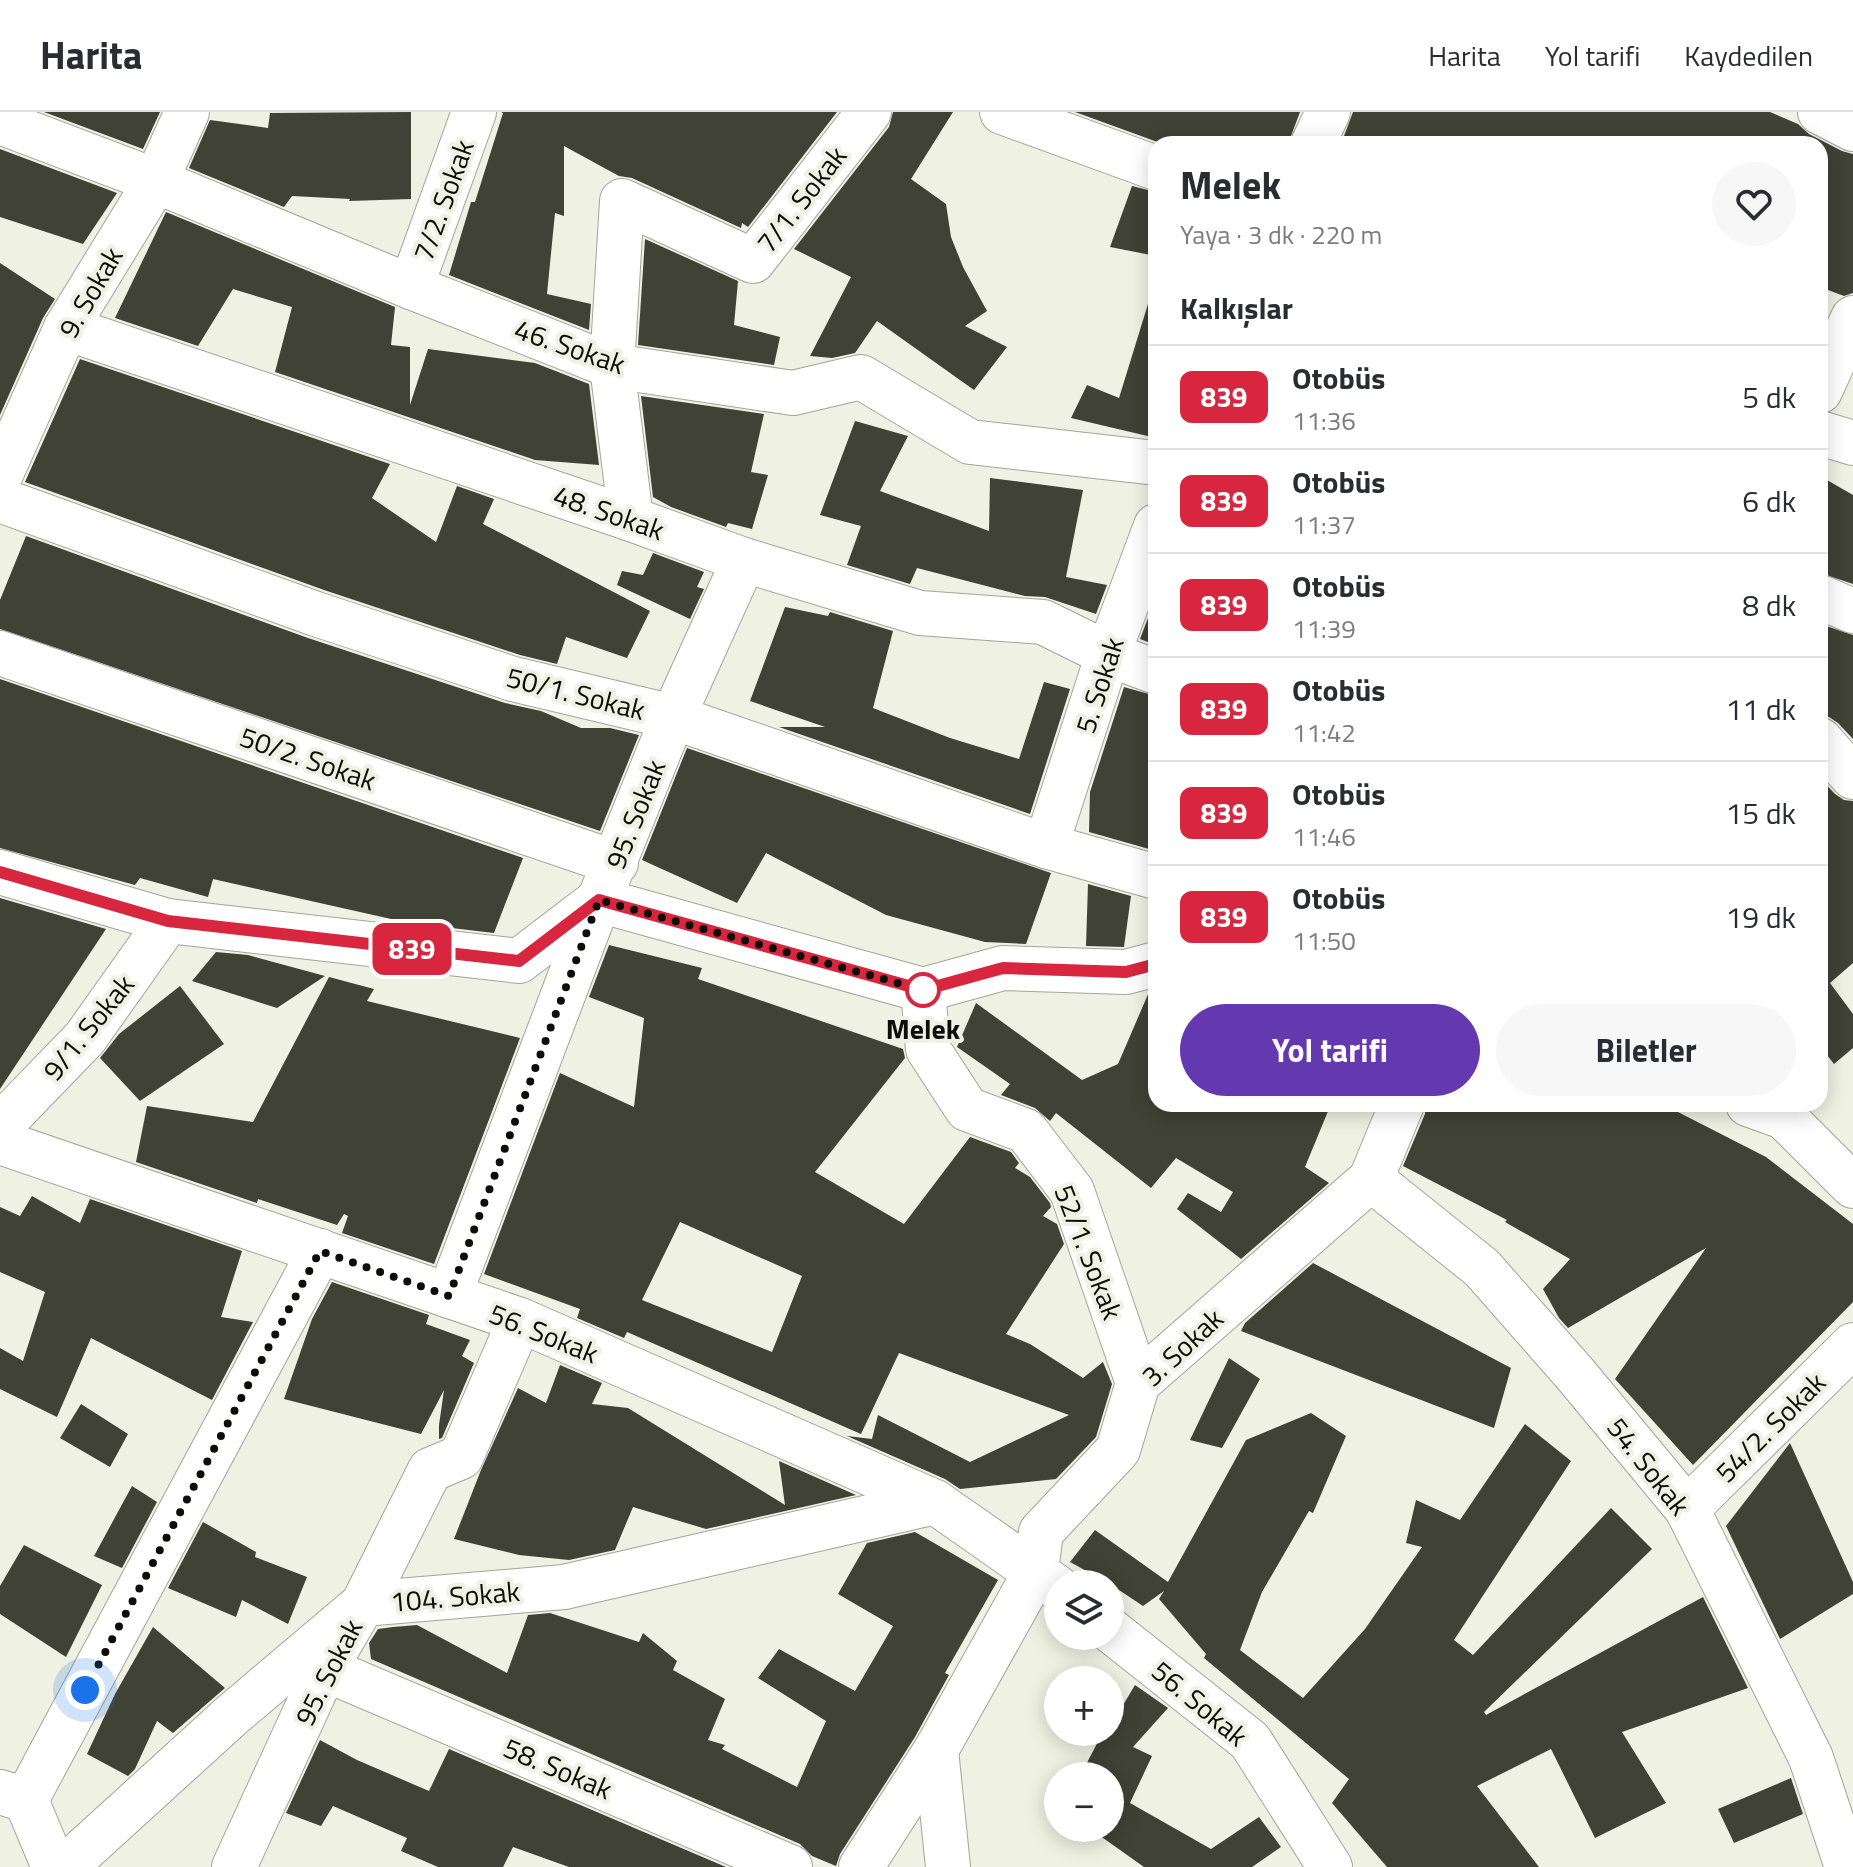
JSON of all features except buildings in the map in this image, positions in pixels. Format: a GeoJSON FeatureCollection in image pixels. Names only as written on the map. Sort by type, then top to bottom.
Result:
{"type":"FeatureCollection","features":[{"type":"Feature","properties":{"kind":"street","name":"9. Sokak"},"geometry":{"type":"LineString","coordinates":[[0,476],[66,328],[156,181],[187,112]]}},
{"type":"Feature","properties":{"kind":"street","name":"7/2. Sokak"},"geometry":{"type":"LineString","coordinates":[[411,287],[474,112]]}},
{"type":"Feature","properties":{"kind":"street","name":"7/1. Sokak"},"geometry":{"type":"LineString","coordinates":[[631,519],[612,366],[622,201],[753,261],[869,112]]}},
{"type":"Feature","properties":{"kind":"street"},"geometry":{"type":"LineString","coordinates":[[1002,112],[1148,165]]}},
{"type":"Feature","properties":{"kind":"street"},"geometry":{"type":"LineString","coordinates":[[1317,136],[1328,112]]}},
{"type":"Feature","properties":{"kind":"street","name":"46. Sokak"},"geometry":{"type":"LineString","coordinates":[[0,122],[156,181],[612,366],[793,393],[861,377],[970,442],[1148,462]]}},
{"type":"Feature","properties":{"kind":"street"},"geometry":{"type":"LineString","coordinates":[[1828,373],[1853,318]]}},
{"type":"Feature","properties":{"kind":"street","name":"48. Sokak"},"geometry":{"type":"LineString","coordinates":[[66,328],[744,560],[920,613],[1043,622],[1108,654],[1148,669]]}},
{"type":"Feature","properties":{"kind":"street"},"geometry":{"type":"LineString","coordinates":[[1828,435],[1853,443]]}},
{"type":"Feature","properties":{"kind":"street","name":"50/1. Sokak"},"geometry":{"type":"LineString","coordinates":[[0,500],[316,614],[513,679],[673,717],[1046,846],[1148,875]]}},
{"type":"Feature","properties":{"kind":"street","name":"5. Sokak"},"geometry":{"type":"LineString","coordinates":[[1046,846],[1108,654],[1148,547]]}},
{"type":"Feature","properties":{"kind":"street","name":"95. Sokak"},"geometry":{"type":"LineString","coordinates":[[449,1296],[607,881],[673,717],[744,560]]}},
{"type":"Feature","properties":{"kind":"street"},"geometry":{"type":"LineString","coordinates":[[1828,600],[1853,611]]}},
{"type":"Feature","properties":{"kind":"street","name":"50/2. Sokak"},"geometry":{"type":"LineString","coordinates":[[0,653],[607,881],[923,990]]}},
{"type":"Feature","properties":{"kind":"street"},"geometry":{"type":"LineString","coordinates":[[1828,749],[1853,777]]}},
{"type":"Feature","properties":{"kind":"street"},"geometry":{"type":"LineString","coordinates":[[0,872],[168,921],[519,961],[607,881]]}},
{"type":"Feature","properties":{"kind":"street","name":"9/1. Sokak"},"geometry":{"type":"LineString","coordinates":[[0,1126],[85,1038],[168,921]]}},
{"type":"Feature","properties":{"kind":"street"},"geometry":{"type":"LineString","coordinates":[[923,990],[1003,968],[1126,972],[1148,966]]}},
{"type":"Feature","properties":{"kind":"street","name":"52/1. Sokak"},"geometry":{"type":"LineString","coordinates":[[923,990],[928,1049],[967,1109],[1026,1131],[1072,1191],[1138,1383]]}},
{"type":"Feature","properties":{"kind":"street","name":"3. Sokak"},"geometry":{"type":"LineString","coordinates":[[1046,1570],[1041,1532],[1118,1450],[1138,1383],[1371,1179],[1399,1112]]}},
{"type":"Feature","properties":{"kind":"street"},"geometry":{"type":"LineString","coordinates":[[1770,1112],[1784,1117],[1853,1186]]}},
{"type":"Feature","properties":{"kind":"street","name":"56. Sokak"},"geometry":{"type":"LineString","coordinates":[[0,1142],[520,1320],[935,1502],[1044,1577]]}},
{"type":"Feature","properties":{"kind":"street","name":"54. Sokak"},"geometry":{"type":"LineString","coordinates":[[1371,1179],[1482,1268],[1687,1509],[1811,1758],[1837,1790],[1847,1867]]}},
{"type":"Feature","properties":{"kind":"street"},"geometry":{"type":"LineString","coordinates":[[54,1867],[13,1796],[320,1251]]}},
{"type":"Feature","properties":{"kind":"street","name":"95. Sokak"},"geometry":{"type":"LineString","coordinates":[[234,1867],[325,1669],[363,1604],[430,1470],[461,1457],[520,1320]]}},
{"type":"Feature","properties":{"kind":"street","name":"54/2. Sokak"},"geometry":{"type":"LineString","coordinates":[[1687,1509],[1853,1345]]}},
{"type":"Feature","properties":{"kind":"street","name":"104. Sokak"},"geometry":{"type":"LineString","coordinates":[[65,1867],[232,1715],[363,1604],[564,1587],[935,1502]]}},
{"type":"Feature","properties":{"kind":"street","name":"3. Sokak"},"geometry":{"type":"LineString","coordinates":[[861,1867],[1044,1584]]}},
{"type":"Feature","properties":{"kind":"street","name":"56. Sokak"},"geometry":{"type":"LineString","coordinates":[[1124,1641],[1250,1741],[1330,1867]]}},
{"type":"Feature","properties":{"kind":"street","name":"58. Sokak"},"geometry":{"type":"LineString","coordinates":[[325,1669],[790,1867]]}},
{"type":"Feature","properties":{"kind":"street"},"geometry":{"type":"LineString","coordinates":[[936,1750],[948,1867]]}},
{"type":"Feature","properties":{"kind":"bus line","name":"839"},"geometry":{"type":"LineString","coordinates":[[0,872],[168,921],[519,961],[599,900],[923,990],[1003,968],[1126,972],[1148,966]]}},
{"type":"Feature","properties":{"kind":"place","name":"Melek"},"geometry":{"type":"Point","coordinates":[923,990]}},
{"type":"Feature","properties":{"kind":"route"},"geometry":{"type":"LineString","coordinates":[[85,1690],[320,1251],[449,1296],[599,900],[923,990]]}}]}
